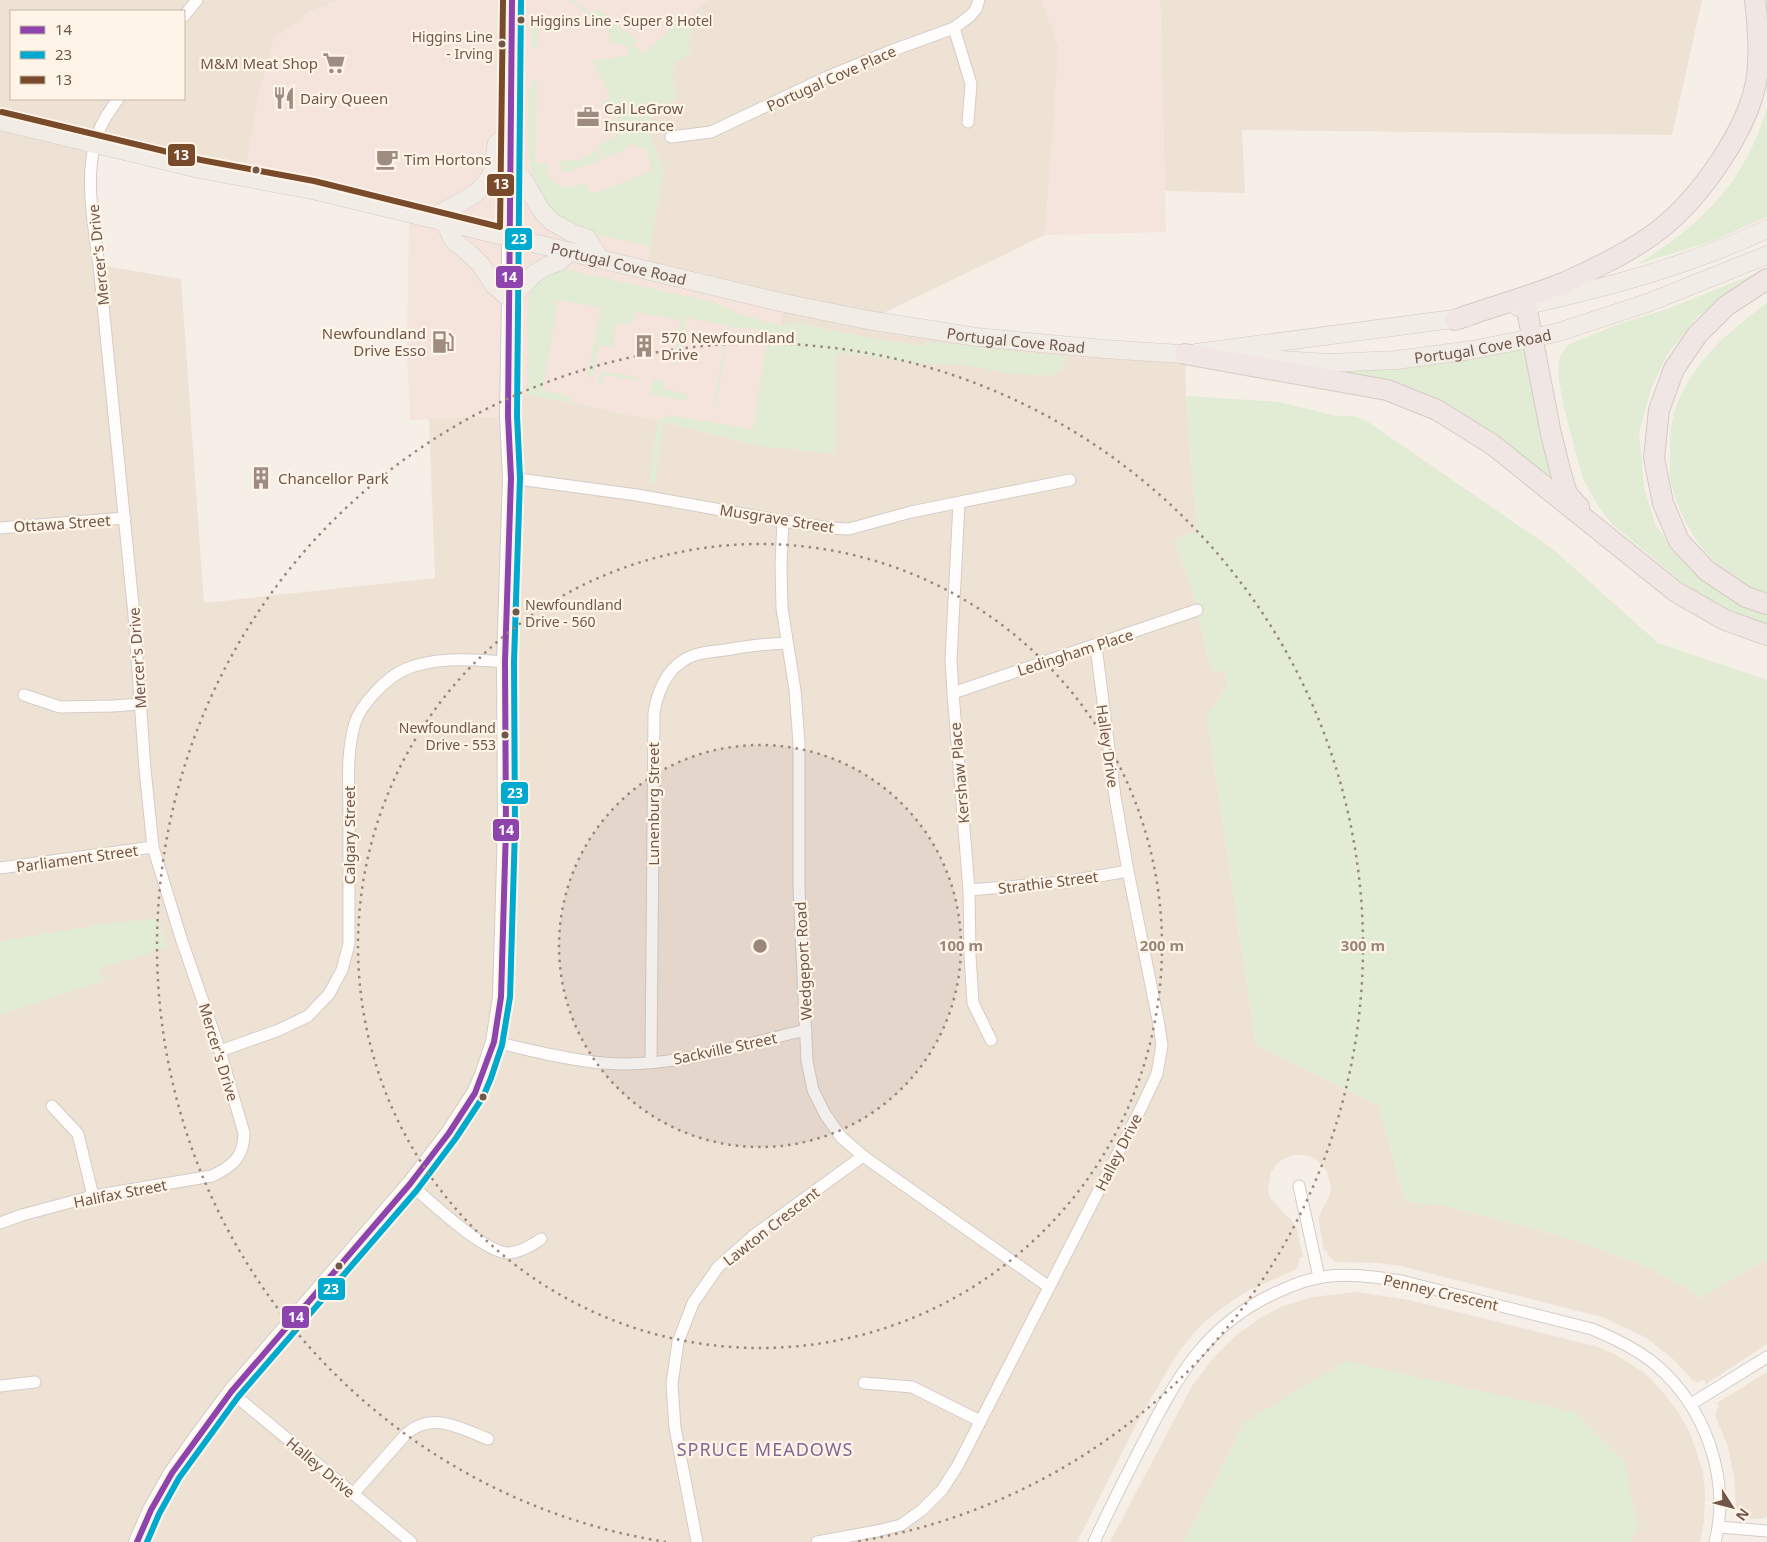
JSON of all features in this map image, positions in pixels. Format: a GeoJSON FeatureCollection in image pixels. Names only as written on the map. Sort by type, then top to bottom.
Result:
{"type":"FeatureCollection","features":[{"type":"Feature","properties":{"kind":"highway"},"geometry":{"type":"LineString","coordinates":[[1455,320],[1564,282],[1622,253],[1660,230],[1693,198],[1721,162],[1745,118],[1757,76],[1758,25],[1755,0]]}},
{"type":"Feature","properties":{"kind":"highway"},"geometry":{"type":"LineString","coordinates":[[1767,278],[1726,306],[1697,335],[1674,369],[1659,410],[1654,458],[1663,503],[1679,541],[1707,571],[1746,597],[1767,604]]}},
{"type":"Feature","properties":{"kind":"highway"},"geometry":{"type":"LineString","coordinates":[[1526,305],[1551,434],[1567,494],[1606,537]]}},
{"type":"Feature","properties":{"kind":"highway"},"geometry":{"type":"LineString","coordinates":[[1185,354],[1387,390],[1436,410],[1493,445],[1676,592],[1726,620],[1767,635]]}},
{"type":"Feature","properties":{"kind":"main road","name":"Portugal Cove Road"},"geometry":{"type":"LineString","coordinates":[[0,122],[199,169],[312,190],[784,303],[868,320],[977,337],[1185,354],[1328,363],[1396,360],[1472,350],[1559,332],[1650,302],[1767,255]]}},
{"type":"Feature","properties":{"kind":"main road"},"geometry":{"type":"LineString","coordinates":[[510,136],[497,143],[492,170],[481,188],[437,220],[453,240],[471,254],[481,265],[494,285],[510,299],[534,274],[546,266],[559,262],[569,252]]}},
{"type":"Feature","properties":{"kind":"main road"},"geometry":{"type":"LineString","coordinates":[[510,169],[523,179],[541,210],[551,221],[572,233],[587,238],[600,259]]}},
{"type":"Feature","properties":{"kind":"main road","name":"Portugal Cove Road"},"geometry":{"type":"LineString","coordinates":[[1185,354],[1455,320],[1526,305],[1654,273],[1698,258],[1767,229]]}},
{"type":"Feature","properties":{"kind":"street"},"geometry":{"type":"LineString","coordinates":[[185,15],[197,0]]}},
{"type":"Feature","properties":{"kind":"street"},"geometry":{"type":"LineString","coordinates":[[137,1542],[147,1518],[172,1473],[231,1392],[410,1184],[466,1110],[483,1075],[494,1042],[501,998],[506,828],[505,662],[511,478],[508,416],[512,0]]}},
{"type":"Feature","properties":{"kind":"street","name":"Portugal Cove Place"},"geometry":{"type":"LineString","coordinates":[[671,137],[711,132],[827,77],[954,28],[970,16],[976,9],[979,0]]}},
{"type":"Feature","properties":{"kind":"street"},"geometry":{"type":"LineString","coordinates":[[954,28],[971,84],[968,122]]}},
{"type":"Feature","properties":{"kind":"street","name":"Mercer's Drive"},"geometry":{"type":"LineString","coordinates":[[117,100],[102,123],[95,144],[91,183],[93,225],[125,518],[153,848],[181,938],[220,1050],[244,1133],[244,1144],[238,1159]]}},
{"type":"Feature","properties":{"kind":"street","name":"Musgrave Street"},"geometry":{"type":"LineString","coordinates":[[511,478],[637,495],[830,528],[848,528],[911,512],[1070,480]]}},
{"type":"Feature","properties":{"kind":"street","name":"Kershaw Place"},"geometry":{"type":"LineString","coordinates":[[959,503],[951,660],[968,890],[973,1003],[990,1040]]}},
{"type":"Feature","properties":{"kind":"street","name":"Ottawa Street"},"geometry":{"type":"LineString","coordinates":[[0,528],[125,518]]}},
{"type":"Feature","properties":{"kind":"street","name":"Wedgeport Road"},"geometry":{"type":"LineString","coordinates":[[783,521],[781,564],[782,608],[796,690],[799,743],[799,888],[807,1061],[813,1090],[825,1114],[841,1137],[863,1156],[1049,1287]]}},
{"type":"Feature","properties":{"kind":"street","name":"Ledingham Place"},"geometry":{"type":"LineString","coordinates":[[953,692],[1096,646],[1197,610]]}},
{"type":"Feature","properties":{"kind":"street","name":"Lunenburg Street"},"geometry":{"type":"LineString","coordinates":[[651,1062],[654,713],[656,698],[661,686],[677,665],[697,654],[759,644],[787,642]]}},
{"type":"Feature","properties":{"kind":"street","name":"Halley Drive"},"geometry":{"type":"LineString","coordinates":[[816,1542],[877,1532],[901,1524],[922,1510],[942,1490],[958,1465],[1157,1074],[1162,1045],[1115,797],[1096,646]]}},
{"type":"Feature","properties":{"kind":"street","name":"Calgary Street"},"geometry":{"type":"LineString","coordinates":[[220,1050],[279,1030],[308,1016],[329,994],[342,970],[349,944],[349,754],[356,721],[371,698],[388,680],[405,669],[427,662],[455,660],[505,662]]}},
{"type":"Feature","properties":{"kind":"street"},"geometry":{"type":"LineString","coordinates":[[24,695],[60,707],[140,704]]}},
{"type":"Feature","properties":{"kind":"street","name":"Parliament Street"},"geometry":{"type":"LineString","coordinates":[[0,868],[153,848]]}},
{"type":"Feature","properties":{"kind":"street","name":"Strathie Street"},"geometry":{"type":"LineString","coordinates":[[968,890],[1065,882],[1128,871]]}},
{"type":"Feature","properties":{"kind":"street","name":"Sackville Street"},"geometry":{"type":"LineString","coordinates":[[494,1042],[603,1063],[651,1062],[718,1053],[765,1039],[806,1030]]}},
{"type":"Feature","properties":{"kind":"street"},"geometry":{"type":"LineString","coordinates":[[52,1106],[78,1134],[93,1196]]}},
{"type":"Feature","properties":{"kind":"street","name":"Lawton Crescent"},"geometry":{"type":"LineString","coordinates":[[697,1542],[675,1428],[672,1384],[678,1342],[693,1303],[718,1267],[739,1248],[863,1156]]}},
{"type":"Feature","properties":{"kind":"street","name":"Halifax Street"},"geometry":{"type":"LineString","coordinates":[[0,1223],[22,1215],[93,1196],[212,1176],[226,1169],[238,1159]]}},
{"type":"Feature","properties":{"kind":"street"},"geometry":{"type":"LineString","coordinates":[[410,1184],[477,1239],[499,1251],[517,1252],[541,1240]]}},
{"type":"Feature","properties":{"kind":"street"},"geometry":{"type":"LineString","coordinates":[[1299,1186],[1319,1277]]}},
{"type":"Feature","properties":{"kind":"street","name":"Penney Crescent"},"geometry":{"type":"LineString","coordinates":[[1094,1542],[1180,1375],[1202,1347],[1223,1325],[1252,1304],[1297,1284],[1319,1277],[1376,1277],[1401,1281],[1592,1329],[1636,1350],[1655,1364],[1675,1383],[1691,1404],[1708,1442],[1716,1470],[1720,1503],[1715,1542]]}},
{"type":"Feature","properties":{"kind":"street"},"geometry":{"type":"LineString","coordinates":[[1691,1404],[1767,1357]]}},
{"type":"Feature","properties":{"kind":"street"},"geometry":{"type":"LineString","coordinates":[[0,1386],[35,1382]]}},
{"type":"Feature","properties":{"kind":"street"},"geometry":{"type":"LineString","coordinates":[[864,1383],[912,1387],[980,1421]]}},
{"type":"Feature","properties":{"kind":"street","name":"Halley Drive"},"geometry":{"type":"LineString","coordinates":[[231,1392],[411,1542]]}},
{"type":"Feature","properties":{"kind":"street"},"geometry":{"type":"LineString","coordinates":[[352,1494],[412,1428],[431,1422],[442,1422],[488,1438]]}},
{"type":"Feature","properties":{"kind":"street"},"geometry":{"type":"LineString","coordinates":[[1718,1527],[1767,1531]]}},
{"type":"Feature","properties":{"kind":"shaded area"},"geometry":{"type":"Polygon","coordinates":[[[0,0],[340,0],[307,13],[295,25],[274,38],[244,176],[95,144],[99,265],[181,279],[204,603],[435,578],[429,419],[507,416],[508,390],[664,422],[760,446],[784,303],[646,270],[624,79],[707,0],[1042,0],[1059,48],[1045,235],[869,320],[1185,354],[1186,396],[1197,531],[1174,540],[1192,589],[1211,670],[1225,671],[1227,685],[1207,717],[1256,1045],[1379,1106],[1405,1201],[1438,1204],[1572,1239],[1650,1268],[1681,1286],[1683,1285],[1700,1298],[1767,1259],[1767,1344],[1706,1384],[1704,1380],[1693,1381],[1674,1360],[1647,1338],[1602,1317],[1401,1266],[1378,1263],[1336,1262],[1329,1257],[1327,1251],[1324,1252],[1319,1222],[1319,1216],[1330,1194],[1331,1187],[1327,1172],[1323,1165],[1305,1155],[1293,1155],[1283,1159],[1271,1172],[1268,1189],[1270,1198],[1293,1222],[1297,1229],[1303,1257],[1300,1257],[1295,1270],[1247,1291],[1222,1308],[1201,1325],[1180,1350],[1137,1423],[1077,1542],[0,1542],[0,0]]]}},
{"type":"Feature","properties":{"kind":"shaded area"},"geometry":{"type":"Polygon","coordinates":[[[340,0],[707,0],[624,79],[664,169],[646,270],[784,303],[760,446],[664,422],[508,390],[508,416],[410,420],[407,352],[409,213],[244,176],[259,92],[274,38],[295,25],[307,13],[340,0]]]}},
{"type":"Feature","properties":{"kind":"shaded area"},"geometry":{"type":"Polygon","coordinates":[[[1042,0],[1160,0],[1166,232],[1045,235],[1059,48],[1042,0]]]}},
{"type":"Feature","properties":{"kind":"shaded area"},"geometry":{"type":"Polygon","coordinates":[[[1160,0],[1702,0],[1672,135],[1242,130],[1245,193],[1165,191],[1160,0]]]}},
{"type":"Feature","properties":{"kind":"shaded area"},"geometry":{"type":"Polygon","coordinates":[[[1356,1292],[1409,1300],[1598,1347],[1616,1355],[1645,1373],[1678,1412],[1689,1431],[1697,1453],[1703,1473],[1705,1495],[1704,1521],[1700,1542],[1629,1542],[1638,1528],[1245,1422],[1184,1542],[1110,1542],[1192,1386],[1214,1357],[1235,1336],[1260,1318],[1283,1306],[1313,1297],[1356,1292]]]}},
{"type":"Feature","properties":{"kind":"shaded area"},"geometry":{"type":"Polygon","coordinates":[[[1767,1372],[1767,1517],[1760,1519],[1743,1518],[1743,1514],[1736,1508],[1734,1477],[1728,1447],[1715,1415],[1719,1406],[1717,1403],[1767,1372]]]}},
{"type":"Feature","properties":{"kind":"green space"},"geometry":{"type":"Polygon","coordinates":[[[569,0],[575,0],[590,13],[593,10],[600,11],[613,18],[620,28],[638,41],[633,45],[644,54],[669,31],[676,14],[686,15],[694,26],[689,38],[690,55],[675,62],[673,81],[677,96],[676,100],[660,106],[654,111],[648,125],[648,131],[664,169],[650,247],[583,230],[568,223],[546,204],[534,178],[528,149],[528,100],[532,80],[537,80],[535,163],[546,163],[554,183],[564,187],[585,183],[589,191],[598,192],[652,171],[646,148],[637,148],[631,142],[623,151],[605,158],[598,146],[617,135],[610,123],[619,118],[612,106],[607,105],[603,110],[601,105],[610,97],[594,64],[594,60],[628,56],[628,47],[611,42],[608,31],[604,26],[569,0]]]}},
{"type":"Feature","properties":{"kind":"green space"},"geometry":{"type":"Polygon","coordinates":[[[531,23],[538,23],[537,49],[531,45],[531,23]]]}},
{"type":"Feature","properties":{"kind":"green space"},"geometry":{"type":"Polygon","coordinates":[[[1767,108],[1767,217],[1710,242],[1638,264],[1682,233],[1718,199],[1746,159],[1758,135],[1767,108]]]}},
{"type":"Feature","properties":{"kind":"green space"},"geometry":{"type":"Polygon","coordinates":[[[597,149],[602,159],[567,173],[562,170],[560,161],[575,160],[576,162],[597,149]]]}},
{"type":"Feature","properties":{"kind":"green space"},"geometry":{"type":"Polygon","coordinates":[[[1767,269],[1767,271],[1742,285],[1698,316],[1667,355],[1651,389],[1639,432],[1644,488],[1656,526],[1679,556],[1767,614],[1767,627],[1725,609],[1686,585],[1611,523],[1598,506],[1583,479],[1564,408],[1558,374],[1560,356],[1569,344],[1616,325],[1670,308],[1767,269]]]}},
{"type":"Feature","properties":{"kind":"green space"},"geometry":{"type":"Polygon","coordinates":[[[568,270],[717,303],[739,314],[780,326],[794,322],[869,338],[924,346],[924,341],[1068,357],[1062,369],[1050,376],[1008,373],[965,365],[920,364],[837,352],[835,454],[760,446],[664,422],[655,484],[652,484],[649,477],[657,425],[663,417],[669,415],[753,429],[768,331],[730,326],[717,402],[714,405],[727,325],[687,318],[678,365],[673,365],[680,320],[634,312],[632,325],[616,323],[613,347],[599,345],[593,377],[587,377],[601,307],[558,300],[543,390],[569,396],[571,397],[571,402],[605,410],[527,394],[528,298],[537,282],[553,272],[568,270]]]}},
{"type":"Feature","properties":{"kind":"green space"},"geometry":{"type":"Polygon","coordinates":[[[1767,303],[1767,597],[1750,589],[1719,566],[1695,538],[1678,504],[1671,482],[1670,440],[1677,404],[1693,373],[1727,335],[1767,303]]]}},
{"type":"Feature","properties":{"kind":"green space"},"geometry":{"type":"Polygon","coordinates":[[[1519,347],[1529,350],[1559,492],[1507,445],[1319,370],[1519,347]]]}},
{"type":"Feature","properties":{"kind":"green space"},"geometry":{"type":"Polygon","coordinates":[[[600,371],[638,377],[637,380],[604,375],[602,385],[598,384],[600,371]]]}},
{"type":"Feature","properties":{"kind":"green space"},"geometry":{"type":"Polygon","coordinates":[[[652,379],[665,381],[664,389],[688,394],[687,398],[683,400],[650,395],[652,379]]]}},
{"type":"Feature","properties":{"kind":"green space"},"geometry":{"type":"Polygon","coordinates":[[[1186,396],[1279,402],[1336,416],[1355,416],[1368,422],[1554,550],[1658,643],[1767,680],[1767,1259],[1700,1298],[1683,1285],[1681,1287],[1650,1268],[1572,1239],[1438,1204],[1437,1206],[1405,1201],[1379,1106],[1256,1045],[1207,717],[1227,685],[1225,671],[1211,671],[1192,589],[1174,540],[1197,531],[1186,396]]]}},
{"type":"Feature","properties":{"kind":"green space"},"geometry":{"type":"Polygon","coordinates":[[[157,918],[168,947],[99,969],[104,981],[0,1015],[0,941],[104,924],[157,918]]]}},
{"type":"Feature","properties":{"kind":"green space"},"geometry":{"type":"Polygon","coordinates":[[[1346,1361],[1576,1412],[1624,1461],[1638,1528],[1630,1542],[1184,1542],[1245,1422],[1346,1361]]]}},
{"type":"Feature","properties":{"kind":"transit line","name":"13"},"geometry":{"type":"LineString","coordinates":[[2,112],[201,160],[314,181],[500,227],[503,0]]}},
{"type":"Feature","properties":{"kind":"transit line","name":"14"},"geometry":{"type":"LineString","coordinates":[[137,1542],[151,1510],[172,1473],[231,1392],[410,1184],[449,1133],[475,1093],[494,1042],[501,997],[506,828],[505,662],[511,478],[508,416],[512,0]]}},
{"type":"Feature","properties":{"kind":"transit line","name":"23"},"geometry":{"type":"LineString","coordinates":[[147,1542],[159,1514],[179,1478],[238,1397],[417,1190],[456,1138],[483,1097],[502,1045],[510,997],[515,828],[514,662],[520,478],[517,416],[521,0]]}},
{"type":"Feature","properties":{"kind":"place","name":"Higgins Line - Super 8 Hotel"},"geometry":{"type":"Point","coordinates":[521,20]}},
{"type":"Feature","properties":{"kind":"place","name":"Higgins Line - Irving"},"geometry":{"type":"Point","coordinates":[502,44]}},
{"type":"Feature","properties":{"kind":"place","name":"M&M Meat Shop"},"geometry":{"type":"Point","coordinates":[334,63]}},
{"type":"Feature","properties":{"kind":"place","name":"Dairy Queen"},"geometry":{"type":"Point","coordinates":[284,98]}},
{"type":"Feature","properties":{"kind":"place","name":"Cal LeGrow Insurance"},"geometry":{"type":"Point","coordinates":[588,117]}},
{"type":"Feature","properties":{"kind":"place","name":"Tim Hortons"},"geometry":{"type":"Point","coordinates":[387,159]}},
{"type":"Feature","properties":{"kind":"place","name":"Newfoundland Drive Esso"},"geometry":{"type":"Point","coordinates":[443,342]}},
{"type":"Feature","properties":{"kind":"place","name":"570 Newfoundland Drive"},"geometry":{"type":"Point","coordinates":[644,346]}},
{"type":"Feature","properties":{"kind":"place","name":"Chancellor Park"},"geometry":{"type":"Point","coordinates":[261,478]}},
{"type":"Feature","properties":{"kind":"place","name":"Newfoundland Drive - 560"},"geometry":{"type":"Point","coordinates":[516,612]}},
{"type":"Feature","properties":{"kind":"place","name":"Newfoundland Drive - 553"},"geometry":{"type":"Point","coordinates":[505,735]}},
{"type":"Feature","properties":{"kind":"district","name":"SPRUCE MEADOWS"},"geometry":{"type":"Point","coordinates":[765,1449]}}]}
